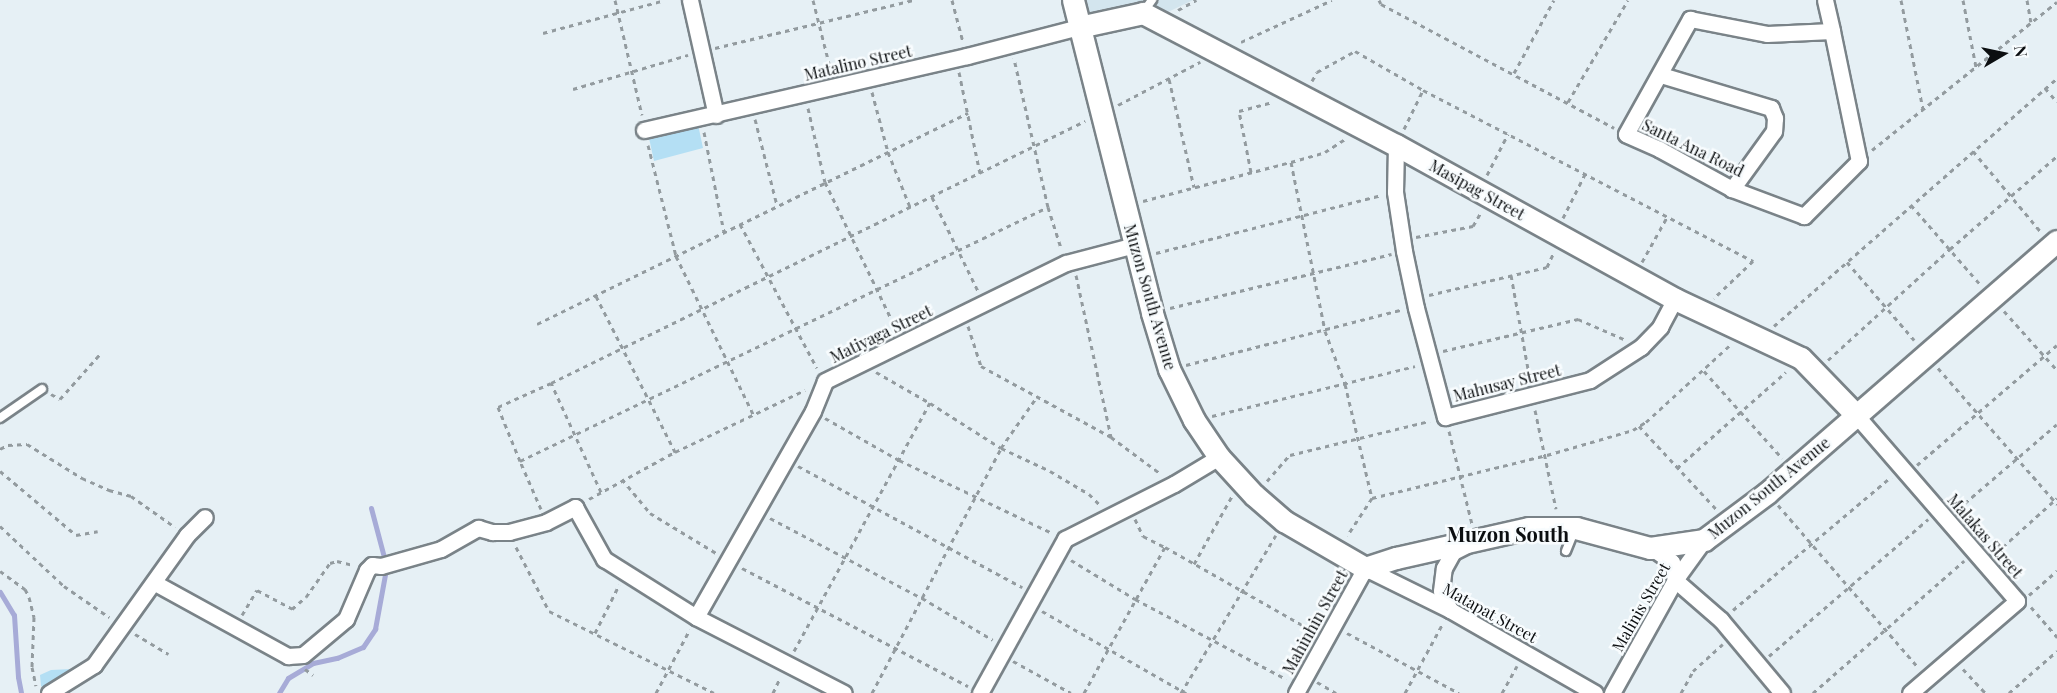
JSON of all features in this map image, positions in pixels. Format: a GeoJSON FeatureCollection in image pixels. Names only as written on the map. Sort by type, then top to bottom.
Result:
{"type":"FeatureCollection","features":[{"type":"Feature","properties":{"kind":"street"},"geometry":{"type":"LineString","coordinates":[[690,0],[716,115]]}},
{"type":"Feature","properties":{"kind":"street","name":"Muzon South Avenue"},"geometry":{"type":"LineString","coordinates":[[1073,0],[1152,313],[1169,369],[1194,420],[1219,457],[1247,489],[1284,521],[1365,568],[1396,558],[1529,528],[1568,527],[1652,548],[1704,540],[1767,493],[2055,243]]}},
{"type":"Feature","properties":{"kind":"street"},"geometry":{"type":"LineString","coordinates":[[1824,0],[1859,160]]}},
{"type":"Feature","properties":{"kind":"street","name":"Masipag Street"},"geometry":{"type":"LineString","coordinates":[[1079,27],[1147,6],[1219,52],[1396,145],[1699,312],[1808,365],[1856,415]]}},
{"type":"Feature","properties":{"kind":"street","name":"Santa Ana Road"},"geometry":{"type":"LineString","coordinates":[[1832,31],[1767,34],[1690,19],[1626,135],[1659,149],[1732,189],[1804,216],[1859,160]]}},
{"type":"Feature","properties":{"kind":"street","name":"Matalino Street"},"geometry":{"type":"LineString","coordinates":[[645,130],[835,87],[1079,27]]}},
{"type":"Feature","properties":{"kind":"street"},"geometry":{"type":"LineString","coordinates":[[1661,75],[1771,108],[1775,118],[1774,130],[1732,189]]}},
{"type":"Feature","properties":{"kind":"street","name":"Mahusay Street"},"geometry":{"type":"LineString","coordinates":[[1396,145],[1395,192],[1403,246],[1445,417],[1590,380],[1641,347],[1660,327],[1675,299]]}},
{"type":"Feature","properties":{"kind":"street","name":"Matiyaga Street"},"geometry":{"type":"LineString","coordinates":[[696,617],[813,411],[825,381],[1069,262],[1136,251]]}},
{"type":"Feature","properties":{"kind":"street","name":"Malakas Street"},"geometry":{"type":"LineString","coordinates":[[1856,415],[2017,601],[1910,693]]}},
{"type":"Feature","properties":{"kind":"street"},"geometry":{"type":"LineString","coordinates":[[980,693],[1061,545],[1219,457]]}},
{"type":"Feature","properties":{"kind":"street"},"geometry":{"type":"LineString","coordinates":[[155,583],[288,656],[303,656],[346,619],[370,567],[441,549],[480,528],[492,532],[508,532],[546,522],[575,507],[603,559],[696,617],[844,693]]}},
{"type":"Feature","properties":{"kind":"street"},"geometry":{"type":"LineString","coordinates":[[50,693],[94,665],[187,536],[205,518]]}},
{"type":"Feature","properties":{"kind":"street"},"geometry":{"type":"LineString","coordinates":[[1450,610],[1441,591],[1444,568],[1453,552],[1476,540]]}},
{"type":"Feature","properties":{"kind":"street","name":"Malinis Street"},"geometry":{"type":"LineString","coordinates":[[1612,693],[1676,580],[1704,540]]}},
{"type":"Feature","properties":{"kind":"street"},"geometry":{"type":"LineString","coordinates":[[1652,548],[1664,554],[1672,562],[1676,580],[1721,620],[1782,693]]}},
{"type":"Feature","properties":{"kind":"street","name":"Matapat Street"},"geometry":{"type":"LineString","coordinates":[[1365,568],[1450,610],[1596,693]]}},
{"type":"Feature","properties":{"kind":"street","name":"Mahinhin Street"},"geometry":{"type":"LineString","coordinates":[[1300,685],[1365,568]]}},
{"type":"Feature","properties":{"kind":"lane"},"geometry":{"type":"LineString","coordinates":[[0,418],[42,389]]}},
{"type":"Feature","properties":{"kind":"lane"},"geometry":{"type":"LineString","coordinates":[[1566,551],[1568,527]]}},
{"type":"Feature","properties":{"kind":"path"},"geometry":{"type":"LineString","coordinates":[[615,0],[675,256],[700,311],[753,414]]}},
{"type":"Feature","properties":{"kind":"path"},"geometry":{"type":"LineString","coordinates":[[543,33],[665,0]]}},
{"type":"Feature","properties":{"kind":"path"},"geometry":{"type":"LineString","coordinates":[[813,0],[835,87]]}},
{"type":"Feature","properties":{"kind":"path"},"geometry":{"type":"LineString","coordinates":[[573,89],[702,51],[914,0]]}},
{"type":"Feature","properties":{"kind":"path"},"geometry":{"type":"LineString","coordinates":[[952,0],[968,113],[980,173]]}},
{"type":"Feature","properties":{"kind":"path"},"geometry":{"type":"LineString","coordinates":[[546,522],[498,407],[1036,147],[1219,52],[1332,0]]}},
{"type":"Feature","properties":{"kind":"path"},"geometry":{"type":"LineString","coordinates":[[1379,0],[1381,4],[1514,73],[1626,135]]}},
{"type":"Feature","properties":{"kind":"path"},"geometry":{"type":"LineString","coordinates":[[1514,73],[1554,0]]}},
{"type":"Feature","properties":{"kind":"path"},"geometry":{"type":"LineString","coordinates":[[1568,102],[1628,0]]}},
{"type":"Feature","properties":{"kind":"path"},"geometry":{"type":"LineString","coordinates":[[1901,0],[1923,109]]}},
{"type":"Feature","properties":{"kind":"path"},"geometry":{"type":"LineString","coordinates":[[1963,0],[1976,67]]}},
{"type":"Feature","properties":{"kind":"path"},"geometry":{"type":"LineString","coordinates":[[2027,0],[2032,23]]}},
{"type":"Feature","properties":{"kind":"path"},"geometry":{"type":"LineString","coordinates":[[1859,160],[2057,2]]}},
{"type":"Feature","properties":{"kind":"path"},"geometry":{"type":"LineString","coordinates":[[1011,45],[1048,207],[1069,262],[1111,437]]}},
{"type":"Feature","properties":{"kind":"path"},"geometry":{"type":"LineString","coordinates":[[1303,97],[1317,72],[1355,51],[1423,90],[1753,261],[1699,312]]}},
{"type":"Feature","properties":{"kind":"path"},"geometry":{"type":"LineString","coordinates":[[1336,552],[1372,498],[1545,456],[1610,438],[1639,426],[1704,370],[1847,262],[2057,78]]}},
{"type":"Feature","properties":{"kind":"path"},"geometry":{"type":"LineString","coordinates":[[868,79],[888,152],[910,207]]}},
{"type":"Feature","properties":{"kind":"path"},"geometry":{"type":"LineString","coordinates":[[1169,79],[1194,187]]}},
{"type":"Feature","properties":{"kind":"path"},"geometry":{"type":"LineString","coordinates":[[1251,172],[1239,111],[1274,101],[1283,86]]}},
{"type":"Feature","properties":{"kind":"path"},"geometry":{"type":"LineString","coordinates":[[2045,88],[2057,102]]}},
{"type":"Feature","properties":{"kind":"path"},"geometry":{"type":"LineString","coordinates":[[1396,145],[1423,90]]}},
{"type":"Feature","properties":{"kind":"path"},"geometry":{"type":"LineString","coordinates":[[805,94],[825,182],[902,343]]}},
{"type":"Feature","properties":{"kind":"path"},"geometry":{"type":"LineString","coordinates":[[752,106],[777,205]]}},
{"type":"Feature","properties":{"kind":"path"},"geometry":{"type":"LineString","coordinates":[[537,324],[968,113]]}},
{"type":"Feature","properties":{"kind":"path"},"geometry":{"type":"LineString","coordinates":[[701,118],[724,232]]}},
{"type":"Feature","properties":{"kind":"path"},"geometry":{"type":"LineString","coordinates":[[1124,206],[1325,152],[1363,128]]}},
{"type":"Feature","properties":{"kind":"path"},"geometry":{"type":"LineString","coordinates":[[1152,313],[1313,272],[1473,226],[1508,134]]}},
{"type":"Feature","properties":{"kind":"path"},"geometry":{"type":"LineString","coordinates":[[1973,151],[2055,243]]}},
{"type":"Feature","properties":{"kind":"path"},"geometry":{"type":"LineString","coordinates":[[1677,468],[1740,412],[1885,308],[2057,156]]}},
{"type":"Feature","properties":{"kind":"path"},"geometry":{"type":"LineString","coordinates":[[1291,162],[1325,331],[1345,384],[1372,498]]}},
{"type":"Feature","properties":{"kind":"path"},"geometry":{"type":"LineString","coordinates":[[1169,369],[1325,331],[1413,306],[1414,298],[1547,267],[1585,174]]}},
{"type":"Feature","properties":{"kind":"path"},"geometry":{"type":"LineString","coordinates":[[1136,251],[1303,217],[1395,192]]}},
{"type":"Feature","properties":{"kind":"path"},"geometry":{"type":"LineString","coordinates":[[932,197],[984,303]]}},
{"type":"Feature","properties":{"kind":"path"},"geometry":{"type":"LineString","coordinates":[[520,461],[1048,207]]}},
{"type":"Feature","properties":{"kind":"path"},"geometry":{"type":"LineString","coordinates":[[1634,277],[1667,217]]}},
{"type":"Feature","properties":{"kind":"path"},"geometry":{"type":"LineString","coordinates":[[575,507],[622,479],[675,452],[825,381],[767,278],[741,224]]}},
{"type":"Feature","properties":{"kind":"path"},"geometry":{"type":"LineString","coordinates":[[1847,262],[2056,501],[1985,564]]}},
{"type":"Feature","properties":{"kind":"path"},"geometry":{"type":"LineString","coordinates":[[1511,275],[1545,456],[1568,527]]}},
{"type":"Feature","properties":{"kind":"path"},"geometry":{"type":"LineString","coordinates":[[596,296],[675,452]]}},
{"type":"Feature","properties":{"kind":"path"},"geometry":{"type":"LineString","coordinates":[[964,314],[981,366],[1111,437],[1174,484]]}},
{"type":"Feature","properties":{"kind":"path"},"geometry":{"type":"LineString","coordinates":[[1194,420],[1345,384],[1521,331],[1578,319],[1641,347]]}},
{"type":"Feature","properties":{"kind":"path"},"geometry":{"type":"LineString","coordinates":[[1721,620],[1812,544],[1977,413],[2057,345]]}},
{"type":"Feature","properties":{"kind":"path"},"geometry":{"type":"LineString","coordinates":[[42,389],[60,399],[99,355]]}},
{"type":"Feature","properties":{"kind":"path"},"geometry":{"type":"LineString","coordinates":[[868,360],[872,370],[1001,448],[1050,471],[1089,494],[1108,518]]}},
{"type":"Feature","properties":{"kind":"path"},"geometry":{"type":"LineString","coordinates":[[1704,370],[1793,470]]}},
{"type":"Feature","properties":{"kind":"path"},"geometry":{"type":"LineString","coordinates":[[551,383],[601,492]]}},
{"type":"Feature","properties":{"kind":"path"},"geometry":{"type":"LineString","coordinates":[[872,693],[1001,448],[1036,398]]}},
{"type":"Feature","properties":{"kind":"path"},"geometry":{"type":"LineString","coordinates":[[773,693],[787,663],[930,403]]}},
{"type":"Feature","properties":{"kind":"path"},"geometry":{"type":"LineString","coordinates":[[813,411],[899,460],[975,497],[1061,545],[1135,599],[1300,685],[1336,693]]}},
{"type":"Feature","properties":{"kind":"path"},"geometry":{"type":"LineString","coordinates":[[1194,564],[1247,489],[1290,455],[1445,417],[1476,540]]}},
{"type":"Feature","properties":{"kind":"path"},"geometry":{"type":"LineString","coordinates":[[1758,665],[1850,588],[2017,458],[2057,424]]}},
{"type":"Feature","properties":{"kind":"path"},"geometry":{"type":"LineString","coordinates":[[1639,426],[1729,523]]}},
{"type":"Feature","properties":{"kind":"path"},"geometry":{"type":"LineString","coordinates":[[0,449],[8,445],[27,444],[82,478],[109,490],[131,496],[187,536]]}},
{"type":"Feature","properties":{"kind":"path"},"geometry":{"type":"LineString","coordinates":[[785,459],[949,548],[1031,598],[1108,650],[1183,692],[1284,521]]}},
{"type":"Feature","properties":{"kind":"path"},"geometry":{"type":"LineString","coordinates":[[0,471],[76,535],[98,531]]}},
{"type":"Feature","properties":{"kind":"path"},"geometry":{"type":"LineString","coordinates":[[622,479],[650,513],[727,560],[980,693]]}},
{"type":"Feature","properties":{"kind":"path"},"geometry":{"type":"LineString","coordinates":[[1767,493],[1885,631],[1928,677]]}},
{"type":"Feature","properties":{"kind":"path"},"geometry":{"type":"LineString","coordinates":[[1129,507],[1143,536],[1242,591],[1328,632],[1418,670],[1459,693]]}},
{"type":"Feature","properties":{"kind":"path"},"geometry":{"type":"LineString","coordinates":[[755,510],[922,598],[1071,693]]}},
{"type":"Feature","properties":{"kind":"path"},"geometry":{"type":"LineString","coordinates":[[0,526],[64,586],[168,654]]}},
{"type":"Feature","properties":{"kind":"path"},"geometry":{"type":"LineString","coordinates":[[508,532],[549,611],[714,693]]}},
{"type":"Feature","properties":{"kind":"path"},"geometry":{"type":"LineString","coordinates":[[1084,693],[1165,547]]}},
{"type":"Feature","properties":{"kind":"path"},"geometry":{"type":"LineString","coordinates":[[1813,693],[1974,552]]}},
{"type":"Feature","properties":{"kind":"path"},"geometry":{"type":"LineString","coordinates":[[235,627],[256,590],[292,609],[306,597],[330,563],[337,561],[370,567]]}},
{"type":"Feature","properties":{"kind":"path"},"geometry":{"type":"LineString","coordinates":[[0,571],[25,589],[29,597],[34,616],[32,667],[35,685],[43,693]]}},
{"type":"Feature","properties":{"kind":"path"},"geometry":{"type":"LineString","coordinates":[[2057,571],[2024,599],[2057,637]]}},
{"type":"Feature","properties":{"kind":"path"},"geometry":{"type":"LineString","coordinates":[[595,633],[625,573]]}},
{"type":"Feature","properties":{"kind":"path"},"geometry":{"type":"LineString","coordinates":[[1405,693],[1450,610]]}},
{"type":"Feature","properties":{"kind":"path"},"geometry":{"type":"LineString","coordinates":[[656,693],[696,617]]}},
{"type":"Feature","properties":{"kind":"path"},"geometry":{"type":"LineString","coordinates":[[1681,693],[1700,663],[1734,635]]}},
{"type":"Feature","properties":{"kind":"path"},"geometry":{"type":"LineString","coordinates":[[2009,693],[2057,651]]}},
{"type":"Feature","properties":{"kind":"path"},"geometry":{"type":"LineString","coordinates":[[1502,693],[1525,652]]}},
{"type":"Feature","properties":{"kind":"path"},"geometry":{"type":"LineString","coordinates":[[1952,656],[1985,693]]}},
{"type":"Feature","properties":{"kind":"shaded area"},"geometry":{"type":"Polygon","coordinates":[[[1075,0],[1193,0],[1166,13],[1080,17],[1075,0]]]}},
{"type":"Feature","properties":{"kind":"shaded area"},"geometry":{"type":"Polygon","coordinates":[[[696,115],[703,148],[654,161],[646,124],[696,115]]]}},
{"type":"Feature","properties":{"kind":"shaded area"},"geometry":{"type":"Polygon","coordinates":[[[72,669],[74,672],[49,693],[41,686],[40,675],[51,670],[72,669]]]}},
{"type":"Feature","properties":{"kind":"waterway"},"geometry":{"type":"LineString","coordinates":[[371,508],[385,561]]}},
{"type":"Feature","properties":{"kind":"waterway"},"geometry":{"type":"LineString","coordinates":[[279,693],[288,678],[313,663],[337,658],[363,647],[375,629],[386,569]]}},
{"type":"Feature","properties":{"kind":"waterway"},"geometry":{"type":"LineString","coordinates":[[0,592],[14,615],[21,693]]}},
{"type":"Feature","properties":{"kind":"district","name":"Muzon South"},"geometry":{"type":"Point","coordinates":[1508,533]}}]}
